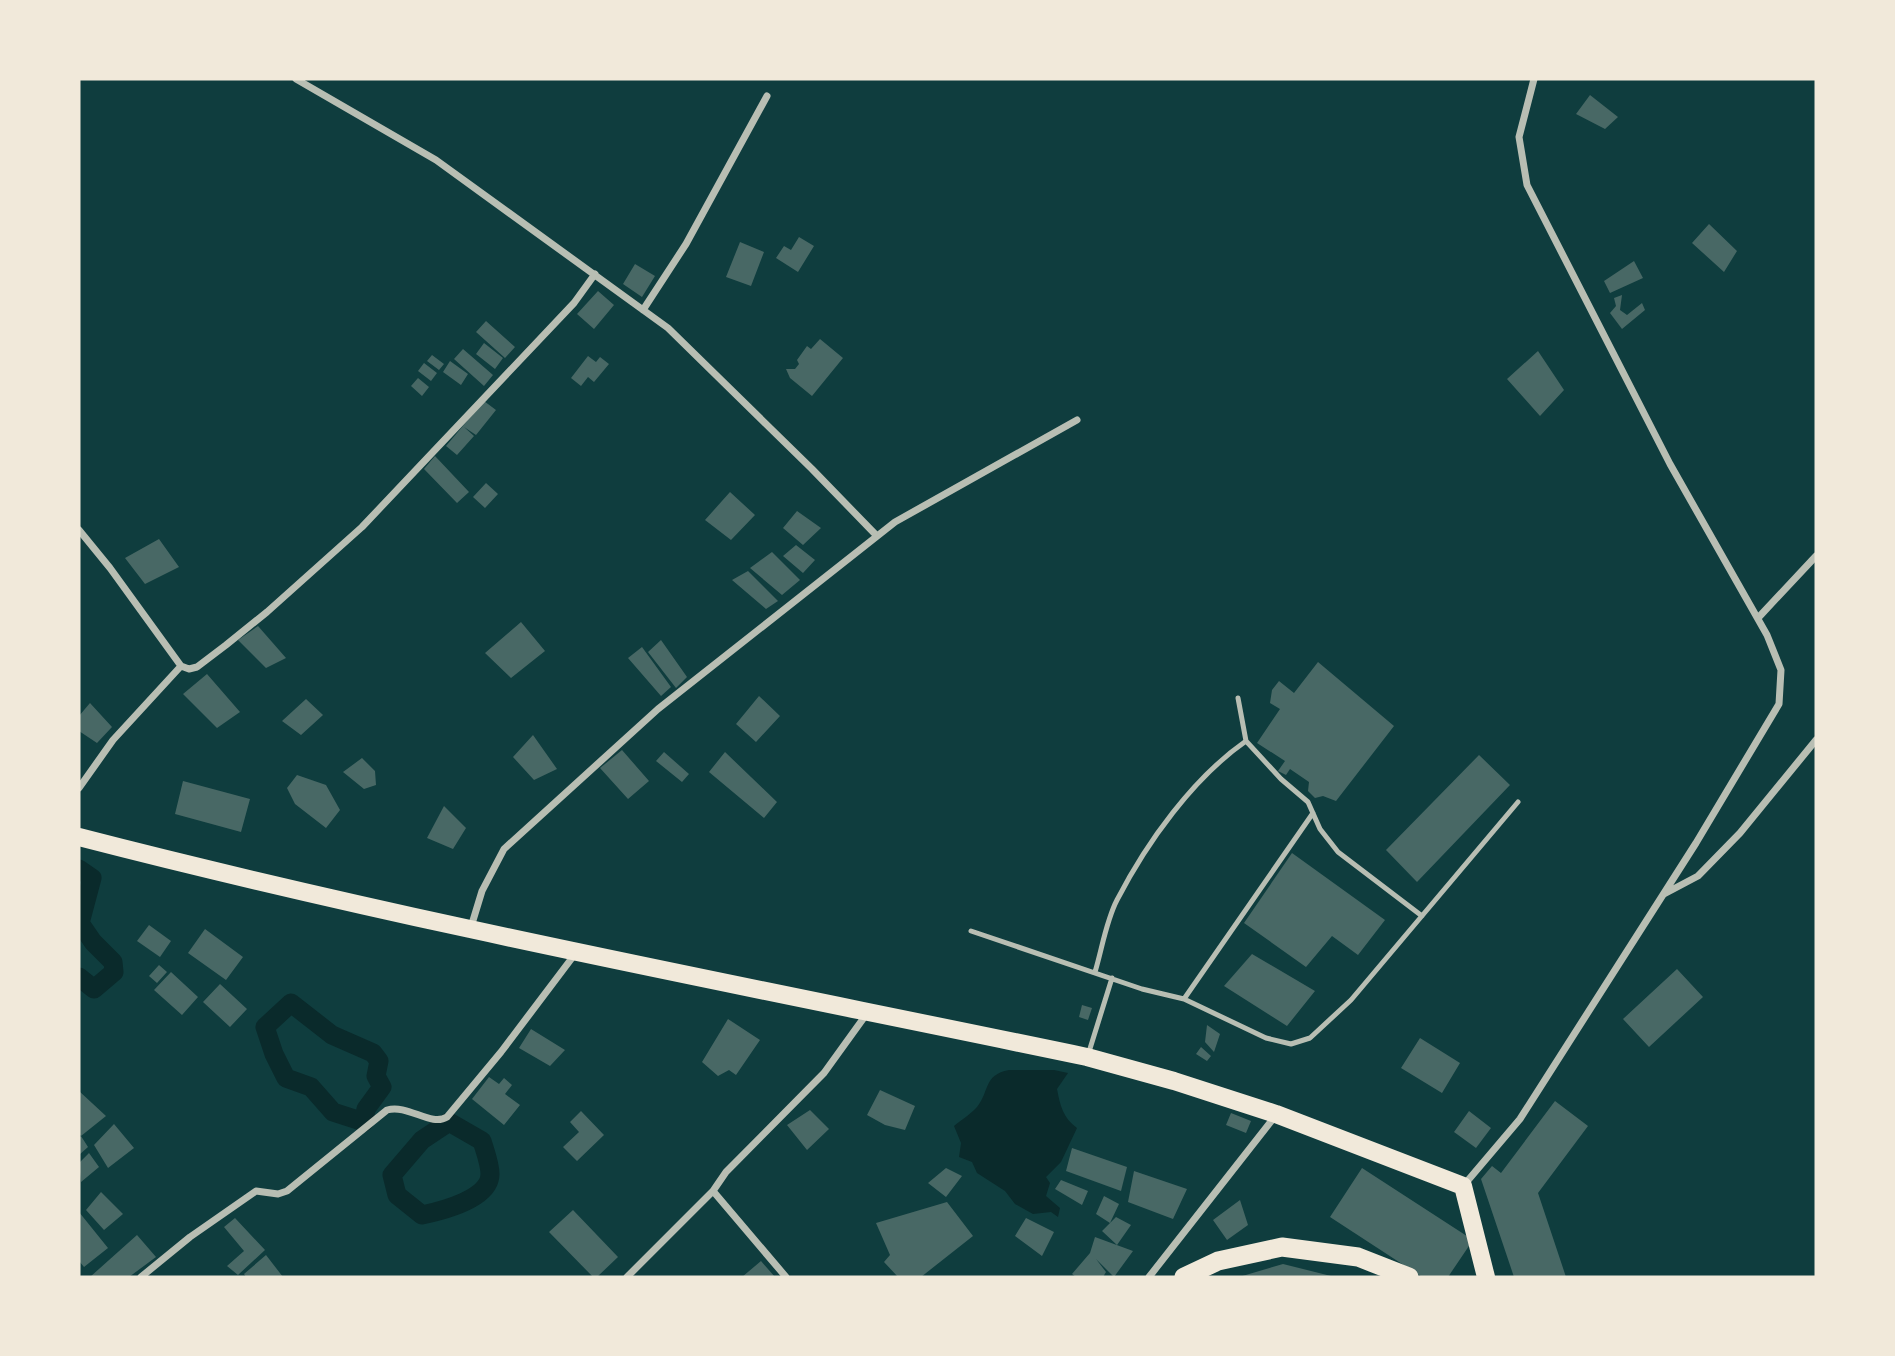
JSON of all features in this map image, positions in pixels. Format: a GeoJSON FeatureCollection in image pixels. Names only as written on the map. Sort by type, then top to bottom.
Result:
{"type":"FeatureCollection","features":[{"type":"Feature","properties":{"kind":"highway"},"geometry":{"type":"LineString","coordinates":[[1184,1277],[1218,1261],[1282,1247],[1358,1257],[1409,1277]]}},
{"type":"Feature","properties":{"kind":"main road"},"geometry":{"type":"LineString","coordinates":[[79,836],[215,872],[1087,1057],[1174,1081],[1276,1114],[1463,1186],[1486,1277]]}},
{"type":"Feature","properties":{"kind":"street"},"geometry":{"type":"LineString","coordinates":[[296,79],[436,160],[643,310],[677,337],[812,468],[877,536]]}},
{"type":"Feature","properties":{"kind":"street"},"geometry":{"type":"LineString","coordinates":[[1463,1186],[1520,1119],[1663,895],[1779,704],[1781,670],[1758,618],[1670,464],[1527,185],[1519,137],[1534,79]]}},
{"type":"Feature","properties":{"kind":"street"},"geometry":{"type":"LineString","coordinates":[[643,310],[686,244],[767,96]]}},
{"type":"Feature","properties":{"kind":"street"},"geometry":{"type":"LineString","coordinates":[[79,530],[181,666],[189,669],[197,667],[267,612],[362,527],[574,303],[595,274]]}},
{"type":"Feature","properties":{"kind":"street"},"geometry":{"type":"LineString","coordinates":[[470,928],[482,891],[504,849],[658,709],[895,522],[1077,421]]}},
{"type":"Feature","properties":{"kind":"street"},"geometry":{"type":"LineString","coordinates":[[1758,618],[1816,556]]}},
{"type":"Feature","properties":{"kind":"street"},"geometry":{"type":"LineString","coordinates":[[79,788],[113,740],[181,666]]}},
{"type":"Feature","properties":{"kind":"street"},"geometry":{"type":"LineString","coordinates":[[1663,895],[1698,876],[1740,833],[1816,740]]}},
{"type":"Feature","properties":{"kind":"street"},"geometry":{"type":"LineString","coordinates":[[141,1277],[190,1237],[256,1191],[278,1194],[287,1191],[387,1110],[397,1107],[436,1120],[447,1117],[501,1052],[578,950]]}},
{"type":"Feature","properties":{"kind":"street"},"geometry":{"type":"LineString","coordinates":[[627,1277],[713,1191],[726,1172],[824,1073],[869,1012]]}},
{"type":"Feature","properties":{"kind":"street"},"geometry":{"type":"LineString","coordinates":[[1149,1277],[1276,1114]]}},
{"type":"Feature","properties":{"kind":"street"},"geometry":{"type":"LineString","coordinates":[[713,1191],[786,1277]]}},
{"type":"Feature","properties":{"kind":"lane"},"geometry":{"type":"LineString","coordinates":[[1238,698],[1246,741],[1281,779],[1308,802],[1320,829],[1338,852],[1422,916]]}},
{"type":"Feature","properties":{"kind":"lane"},"geometry":{"type":"LineString","coordinates":[[1095,972],[1116,901],[1169,817],[1222,758],[1246,741]]}},
{"type":"Feature","properties":{"kind":"lane"},"geometry":{"type":"LineString","coordinates":[[971,931],[1142,989],[1184,999],[1266,1038],[1291,1044],[1310,1038],[1351,1000],[1518,802]]}},
{"type":"Feature","properties":{"kind":"lane"},"geometry":{"type":"LineString","coordinates":[[1184,999],[1313,813]]}},
{"type":"Feature","properties":{"kind":"lane"},"geometry":{"type":"LineString","coordinates":[[1087,1057],[1112,978]]}},
{"type":"Feature","properties":{"kind":"water"},"geometry":{"type":"Polygon","coordinates":[[[1054,1070],[1068,1073],[1057,1089],[1063,1111],[1077,1128],[1061,1162],[1046,1177],[1050,1183],[1046,1196],[1060,1208],[1058,1217],[1051,1212],[1033,1214],[1015,1204],[1005,1191],[977,1173],[972,1162],[959,1157],[961,1143],[954,1126],[977,1107],[991,1080],[1001,1072],[1054,1070]]]}},
{"type":"Feature","properties":{"kind":"building"},"geometry":{"type":"Polygon","coordinates":[[[1590,95],[1618,117],[1605,129],[1576,114],[1590,95]]]}},
{"type":"Feature","properties":{"kind":"building"},"geometry":{"type":"Polygon","coordinates":[[[1709,224],[1737,251],[1724,272],[1692,243],[1709,224]]]}},
{"type":"Feature","properties":{"kind":"building"},"geometry":{"type":"Polygon","coordinates":[[[799,237],[814,246],[798,272],[776,258],[784,246],[791,250],[799,237]]]}},
{"type":"Feature","properties":{"kind":"building"},"geometry":{"type":"Polygon","coordinates":[[[740,242],[764,252],[751,286],[726,277],[740,242]]]}},
{"type":"Feature","properties":{"kind":"building"},"geometry":{"type":"Polygon","coordinates":[[[1634,261],[1643,278],[1610,293],[1604,281],[1634,261]]]}},
{"type":"Feature","properties":{"kind":"building"},"geometry":{"type":"Polygon","coordinates":[[[635,264],[655,276],[642,297],[623,284],[635,264]]]}},
{"type":"Feature","properties":{"kind":"building"},"geometry":{"type":"Polygon","coordinates":[[[598,291],[614,305],[594,329],[577,314],[598,291]]]}},
{"type":"Feature","properties":{"kind":"building"},"geometry":{"type":"Polygon","coordinates":[[[1622,295],[1620,310],[1627,315],[1642,303],[1645,310],[1622,329],[1610,313],[1616,306],[1614,298],[1622,295]]]}},
{"type":"Feature","properties":{"kind":"building"},"geometry":{"type":"Polygon","coordinates":[[[486,321],[515,347],[505,358],[476,332],[486,321]]]}},
{"type":"Feature","properties":{"kind":"building"},"geometry":{"type":"Polygon","coordinates":[[[820,339],[843,358],[812,396],[790,378],[786,369],[795,369],[799,364],[797,360],[807,346],[811,349],[820,339]]]}},
{"type":"Feature","properties":{"kind":"building"},"geometry":{"type":"Polygon","coordinates":[[[484,343],[503,358],[495,369],[476,354],[484,343]]]}},
{"type":"Feature","properties":{"kind":"building"},"geometry":{"type":"Polygon","coordinates":[[[463,349],[493,375],[484,386],[454,359],[463,349]]]}},
{"type":"Feature","properties":{"kind":"building"},"geometry":{"type":"Polygon","coordinates":[[[1538,351],[1564,390],[1540,416],[1507,379],[1538,351]]]}},
{"type":"Feature","properties":{"kind":"building"},"geometry":{"type":"Polygon","coordinates":[[[432,355],[444,364],[439,370],[427,361],[432,355]]]}},
{"type":"Feature","properties":{"kind":"building"},"geometry":{"type":"Polygon","coordinates":[[[588,356],[596,362],[600,357],[609,364],[594,382],[588,377],[581,386],[571,378],[588,356]]]}},
{"type":"Feature","properties":{"kind":"building"},"geometry":{"type":"Polygon","coordinates":[[[450,361],[468,374],[461,385],[443,372],[450,361]]]}},
{"type":"Feature","properties":{"kind":"building"},"geometry":{"type":"Polygon","coordinates":[[[424,363],[437,373],[431,381],[418,371],[424,363]]]}},
{"type":"Feature","properties":{"kind":"building"},"geometry":{"type":"Polygon","coordinates":[[[418,378],[429,387],[422,396],[411,386],[418,378]]]}},
{"type":"Feature","properties":{"kind":"building"},"geometry":{"type":"Polygon","coordinates":[[[484,401],[496,410],[476,435],[464,427],[474,436],[457,455],[446,446],[484,401]]]}},
{"type":"Feature","properties":{"kind":"building"},"geometry":{"type":"Polygon","coordinates":[[[435,456],[469,492],[457,503],[424,469],[435,456]]]}},
{"type":"Feature","properties":{"kind":"building"},"geometry":{"type":"Polygon","coordinates":[[[486,483],[498,494],[485,508],[473,497],[486,483]]]}},
{"type":"Feature","properties":{"kind":"building"},"geometry":{"type":"Polygon","coordinates":[[[730,492],[755,515],[731,540],[705,520],[730,492]]]}},
{"type":"Feature","properties":{"kind":"building"},"geometry":{"type":"Polygon","coordinates":[[[797,511],[821,528],[803,545],[783,528],[797,511]]]}},
{"type":"Feature","properties":{"kind":"building"},"geometry":{"type":"Polygon","coordinates":[[[159,539],[179,567],[145,584],[125,558],[159,539]]]}},
{"type":"Feature","properties":{"kind":"building"},"geometry":{"type":"Polygon","coordinates":[[[796,545],[815,560],[803,573],[783,556],[796,545]]]}},
{"type":"Feature","properties":{"kind":"building"},"geometry":{"type":"Polygon","coordinates":[[[772,552],[800,580],[782,595],[750,568],[772,552]]]}},
{"type":"Feature","properties":{"kind":"building"},"geometry":{"type":"Polygon","coordinates":[[[748,571],[778,601],[766,609],[732,580],[748,571]]]}},
{"type":"Feature","properties":{"kind":"building"},"geometry":{"type":"Polygon","coordinates":[[[521,622],[545,651],[511,678],[485,653],[521,622]]]}},
{"type":"Feature","properties":{"kind":"building"},"geometry":{"type":"Polygon","coordinates":[[[258,626],[286,658],[266,668],[238,640],[258,626]]]}},
{"type":"Feature","properties":{"kind":"building"},"geometry":{"type":"Polygon","coordinates":[[[661,640],[687,677],[676,688],[648,652],[661,640]]]}},
{"type":"Feature","properties":{"kind":"building"},"geometry":{"type":"Polygon","coordinates":[[[642,647],[671,687],[661,696],[628,658],[642,647]]]}},
{"type":"Feature","properties":{"kind":"building"},"geometry":{"type":"Polygon","coordinates":[[[1318,662],[1394,726],[1336,801],[1323,796],[1315,798],[1308,791],[1309,782],[1290,769],[1286,775],[1278,771],[1285,761],[1257,743],[1280,709],[1270,703],[1272,690],[1279,681],[1294,693],[1318,662]]]}},
{"type":"Feature","properties":{"kind":"building"},"geometry":{"type":"Polygon","coordinates":[[[207,674],[240,712],[217,728],[183,694],[207,674]]]}},
{"type":"Feature","properties":{"kind":"building"},"geometry":{"type":"Polygon","coordinates":[[[759,696],[780,716],[756,742],[736,724],[759,696]]]}},
{"type":"Feature","properties":{"kind":"building"},"geometry":{"type":"Polygon","coordinates":[[[306,699],[323,715],[301,735],[282,721],[306,699]]]}},
{"type":"Feature","properties":{"kind":"building"},"geometry":{"type":"Polygon","coordinates":[[[90,703],[112,727],[97,743],[79,731],[79,716],[90,703]]]}},
{"type":"Feature","properties":{"kind":"building"},"geometry":{"type":"Polygon","coordinates":[[[533,735],[557,769],[534,780],[513,757],[533,735]]]}},
{"type":"Feature","properties":{"kind":"building"},"geometry":{"type":"Polygon","coordinates":[[[622,750],[649,781],[628,799],[600,768],[622,750]]]}},
{"type":"Feature","properties":{"kind":"building"},"geometry":{"type":"Polygon","coordinates":[[[664,752],[689,774],[682,782],[656,761],[664,752]]]}},
{"type":"Feature","properties":{"kind":"building"},"geometry":{"type":"Polygon","coordinates":[[[725,752],[777,802],[764,818],[709,772],[725,752]]]}},
{"type":"Feature","properties":{"kind":"building"},"geometry":{"type":"Polygon","coordinates":[[[1479,755],[1510,785],[1417,882],[1386,850],[1479,755]]]}},
{"type":"Feature","properties":{"kind":"building"},"geometry":{"type":"Polygon","coordinates":[[[362,758],[375,771],[376,785],[364,789],[343,772],[362,758]]]}},
{"type":"Feature","properties":{"kind":"building"},"geometry":{"type":"Polygon","coordinates":[[[297,775],[326,785],[340,810],[326,828],[295,804],[287,788],[297,775]]]}},
{"type":"Feature","properties":{"kind":"building"},"geometry":{"type":"Polygon","coordinates":[[[183,781],[250,799],[241,832],[175,814],[183,781]]]}},
{"type":"Feature","properties":{"kind":"building"},"geometry":{"type":"Polygon","coordinates":[[[444,806],[466,828],[453,849],[427,838],[444,806]]]}},
{"type":"Feature","properties":{"kind":"building"},"geometry":{"type":"Polygon","coordinates":[[[1292,853],[1385,920],[1358,955],[1332,936],[1306,967],[1244,923],[1292,853]]]}},
{"type":"Feature","properties":{"kind":"building"},"geometry":{"type":"Polygon","coordinates":[[[149,925],[171,941],[160,957],[137,941],[149,925]]]}},
{"type":"Feature","properties":{"kind":"building"},"geometry":{"type":"Polygon","coordinates":[[[205,929],[243,957],[226,980],[188,953],[205,929]]]}},
{"type":"Feature","properties":{"kind":"building"},"geometry":{"type":"Polygon","coordinates":[[[1252,954],[1315,991],[1287,1026],[1224,986],[1252,954]]]}},
{"type":"Feature","properties":{"kind":"building"},"geometry":{"type":"Polygon","coordinates":[[[159,965],[167,972],[157,983],[149,976],[159,965]]]}},
{"type":"Feature","properties":{"kind":"building"},"geometry":{"type":"Polygon","coordinates":[[[1677,969],[1703,997],[1649,1047],[1623,1019],[1677,969]]]}},
{"type":"Feature","properties":{"kind":"building"},"geometry":{"type":"Polygon","coordinates":[[[171,972],[198,997],[182,1015],[154,990],[171,972]]]}},
{"type":"Feature","properties":{"kind":"building"},"geometry":{"type":"Polygon","coordinates":[[[220,984],[247,1009],[230,1027],[203,1002],[220,984]]]}},
{"type":"Feature","properties":{"kind":"building"},"geometry":{"type":"Polygon","coordinates":[[[1082,1005],[1092,1008],[1088,1020],[1079,1017],[1082,1005]]]}},
{"type":"Feature","properties":{"kind":"building"},"geometry":{"type":"Polygon","coordinates":[[[728,1019],[760,1040],[736,1075],[729,1070],[718,1076],[702,1062],[728,1019]]]}},
{"type":"Feature","properties":{"kind":"building"},"geometry":{"type":"Polygon","coordinates":[[[1207,1025],[1220,1034],[1214,1052],[1205,1042],[1207,1025]]]}},
{"type":"Feature","properties":{"kind":"building"},"geometry":{"type":"Polygon","coordinates":[[[531,1029],[565,1050],[550,1066],[519,1048],[531,1029]]]}},
{"type":"Feature","properties":{"kind":"building"},"geometry":{"type":"Polygon","coordinates":[[[1420,1038],[1460,1063],[1442,1093],[1401,1068],[1420,1038]]]}},
{"type":"Feature","properties":{"kind":"building"},"geometry":{"type":"Polygon","coordinates":[[[1201,1047],[1211,1056],[1207,1061],[1196,1054],[1201,1047]]]}},
{"type":"Feature","properties":{"kind":"building"},"geometry":{"type":"Polygon","coordinates":[[[489,1077],[499,1084],[504,1078],[512,1085],[505,1094],[520,1105],[504,1125],[472,1099],[489,1077]]]}},
{"type":"Feature","properties":{"kind":"building"},"geometry":{"type":"Polygon","coordinates":[[[880,1090],[915,1106],[905,1130],[885,1125],[867,1115],[880,1090]]]}},
{"type":"Feature","properties":{"kind":"building"},"geometry":{"type":"Polygon","coordinates":[[[79,1091],[106,1116],[81,1136],[79,1134],[79,1091]]]}},
{"type":"Feature","properties":{"kind":"building"},"geometry":{"type":"Polygon","coordinates":[[[1555,1101],[1588,1126],[1538,1193],[1566,1277],[1514,1277],[1481,1179],[1492,1166],[1501,1173],[1555,1101]]]}},
{"type":"Feature","properties":{"kind":"building"},"geometry":{"type":"Polygon","coordinates":[[[810,1110],[829,1129],[807,1150],[787,1125],[810,1110]]]}},
{"type":"Feature","properties":{"kind":"building"},"geometry":{"type":"Polygon","coordinates":[[[581,1111],[604,1135],[577,1161],[563,1147],[579,1132],[570,1122],[581,1111]]]}},
{"type":"Feature","properties":{"kind":"building"},"geometry":{"type":"Polygon","coordinates":[[[1469,1111],[1491,1128],[1476,1148],[1454,1132],[1469,1111]]]}},
{"type":"Feature","properties":{"kind":"building"},"geometry":{"type":"Polygon","coordinates":[[[1231,1113],[1251,1121],[1246,1133],[1226,1125],[1231,1113]]]}},
{"type":"Feature","properties":{"kind":"building"},"geometry":{"type":"Polygon","coordinates":[[[114,1124],[134,1148],[108,1168],[94,1145],[114,1124]]]}},
{"type":"Feature","properties":{"kind":"building"},"geometry":{"type":"Polygon","coordinates":[[[81,1136],[88,1147],[79,1155],[79,1138],[81,1136]]]}},
{"type":"Feature","properties":{"kind":"building"},"geometry":{"type":"Polygon","coordinates":[[[1072,1148],[1127,1167],[1121,1191],[1066,1171],[1072,1148]]]}},
{"type":"Feature","properties":{"kind":"building"},"geometry":{"type":"Polygon","coordinates":[[[89,1153],[99,1167],[81,1182],[79,1163],[89,1153]]]}},
{"type":"Feature","properties":{"kind":"building"},"geometry":{"type":"Polygon","coordinates":[[[946,1168],[962,1176],[946,1197],[928,1183],[946,1168]]]}},
{"type":"Feature","properties":{"kind":"building"},"geometry":{"type":"Polygon","coordinates":[[[1362,1168],[1473,1240],[1448,1277],[1422,1277],[1330,1217],[1362,1168]]]}},
{"type":"Feature","properties":{"kind":"building"},"geometry":{"type":"Polygon","coordinates":[[[1134,1171],[1187,1189],[1173,1219],[1128,1202],[1134,1171]]]}},
{"type":"Feature","properties":{"kind":"building"},"geometry":{"type":"Polygon","coordinates":[[[1061,1180],[1088,1191],[1082,1205],[1055,1189],[1061,1180]]]}},
{"type":"Feature","properties":{"kind":"building"},"geometry":{"type":"Polygon","coordinates":[[[101,1192],[123,1214],[104,1230],[86,1210],[101,1192]]]}},
{"type":"Feature","properties":{"kind":"building"},"geometry":{"type":"Polygon","coordinates":[[[1104,1196],[1119,1204],[1110,1223],[1096,1214],[1104,1196]]]}},
{"type":"Feature","properties":{"kind":"building"},"geometry":{"type":"Polygon","coordinates":[[[1240,1200],[1248,1225],[1227,1240],[1213,1220],[1240,1200]]]}},
{"type":"Feature","properties":{"kind":"building"},"geometry":{"type":"Polygon","coordinates":[[[947,1202],[973,1236],[921,1277],[898,1277],[884,1262],[890,1255],[876,1223],[947,1202]]]}},
{"type":"Feature","properties":{"kind":"building"},"geometry":{"type":"Polygon","coordinates":[[[573,1210],[618,1257],[597,1277],[593,1277],[549,1232],[573,1210]]]}},
{"type":"Feature","properties":{"kind":"building"},"geometry":{"type":"Polygon","coordinates":[[[79,1212],[108,1248],[84,1267],[79,1261],[79,1212]]]}},
{"type":"Feature","properties":{"kind":"building"},"geometry":{"type":"Polygon","coordinates":[[[1116,1217],[1131,1225],[1117,1245],[1102,1231],[1116,1217]]]}},
{"type":"Feature","properties":{"kind":"building"},"geometry":{"type":"Polygon","coordinates":[[[235,1218],[265,1250],[238,1275],[227,1266],[244,1251],[224,1227],[235,1218]]]}},
{"type":"Feature","properties":{"kind":"building"},"geometry":{"type":"Polygon","coordinates":[[[1026,1218],[1054,1232],[1042,1256],[1015,1236],[1026,1218]]]}},
{"type":"Feature","properties":{"kind":"building"},"geometry":{"type":"Polygon","coordinates":[[[137,1235],[156,1257],[129,1277],[90,1277],[137,1235]]]}},
{"type":"Feature","properties":{"kind":"building"},"geometry":{"type":"Polygon","coordinates":[[[1095,1237],[1133,1251],[1114,1277],[1096,1259],[1106,1272],[1103,1277],[1076,1277],[1072,1274],[1090,1253],[1095,1237]]]}},
{"type":"Feature","properties":{"kind":"building"},"geometry":{"type":"Polygon","coordinates":[[[266,1255],[283,1277],[246,1277],[244,1274],[266,1255]]]}},
{"type":"Feature","properties":{"kind":"building"},"geometry":{"type":"Polygon","coordinates":[[[761,1261],[775,1277],[742,1277],[761,1261]]]}},
{"type":"Feature","properties":{"kind":"building"},"geometry":{"type":"Polygon","coordinates":[[[1283,1264],[1331,1276],[1331,1277],[1239,1277],[1283,1264]]]}},
{"type":"Feature","properties":{"kind":"waterway"},"geometry":{"type":"LineString","coordinates":[[79,869],[92,878],[80,923],[93,942],[113,962],[114,972],[94,989],[79,977]]}},
{"type":"Feature","properties":{"kind":"waterway"},"geometry":{"type":"LineString","coordinates":[[291,1003],[332,1035],[373,1053],[379,1061],[376,1076],[382,1087],[366,1109],[364,1122],[333,1112],[311,1087],[286,1078],[265,1027],[291,1003]]}},
{"type":"Feature","properties":{"kind":"waterway"},"geometry":{"type":"LineString","coordinates":[[449,1122],[482,1141],[490,1170],[488,1183],[463,1202],[422,1215],[397,1195],[392,1175],[422,1140],[449,1122]]}}]}
